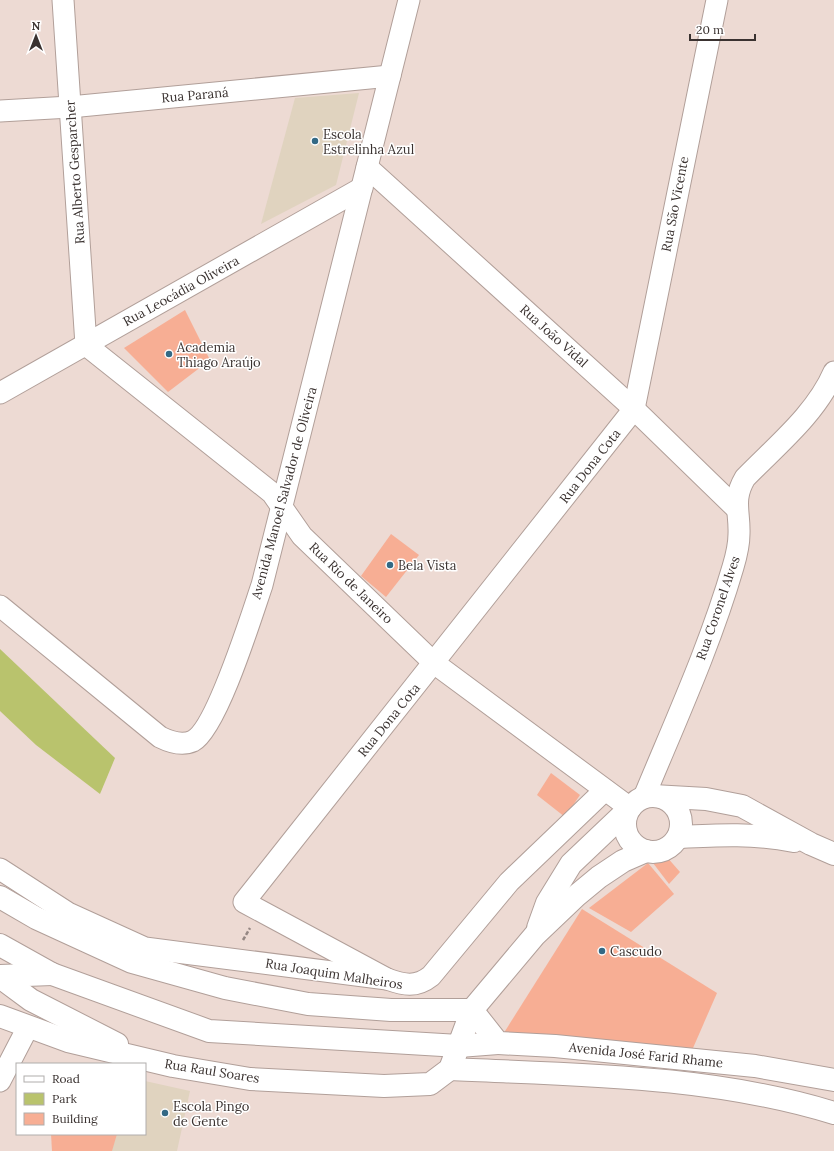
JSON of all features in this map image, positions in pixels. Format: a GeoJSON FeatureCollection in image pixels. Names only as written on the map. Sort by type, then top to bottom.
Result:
{"type":"FeatureCollection","features":[{"type":"Feature","properties":{"kind":"street","name":"Rua Alberto Gesparcher"},"geometry":{"type":"LineString","coordinates":[[63,0],[86,345]]}},
{"type":"Feature","properties":{"kind":"street","name":"Avenida Manoel Salvador de Oliveira"},"geometry":{"type":"LineString","coordinates":[[0,606],[160,737],[169,742],[186,743],[193,741],[202,731],[230,677],[262,585],[409,0]]}},
{"type":"Feature","properties":{"kind":"street","name":"Rua São Vicente"},"geometry":{"type":"LineString","coordinates":[[634,409],[717,0]]}},
{"type":"Feature","properties":{"kind":"street","name":"Rua Paraná"},"geometry":{"type":"LineString","coordinates":[[0,111],[70,107],[390,76]]}},
{"type":"Feature","properties":{"kind":"street","name":"Rua João Vidal"},"geometry":{"type":"LineString","coordinates":[[367,167],[634,409],[737,509]]}},
{"type":"Feature","properties":{"kind":"street","name":"Rua Leocádia Oliveira"},"geometry":{"type":"LineString","coordinates":[[0,393],[362,188]]}},
{"type":"Feature","properties":{"kind":"street","name":"Rua Rio de Janeiro"},"geometry":{"type":"LineString","coordinates":[[86,345],[272,493],[302,536],[434,663],[605,790],[642,801]]}},
{"type":"Feature","properties":{"kind":"street","name":"Rua Coronel Alves"},"geometry":{"type":"LineString","coordinates":[[642,801],[722,605],[738,546],[738,493],[745,478],[806,415],[824,392],[834,372]]}},
{"type":"Feature","properties":{"kind":"street","name":"Rua Dona Cota"},"geometry":{"type":"LineString","coordinates":[[387,979],[244,902],[634,409]]}},
{"type":"Feature","properties":{"kind":"street","name":"Rua Joaquim Malheiros"},"geometry":{"type":"LineString","coordinates":[[0,869],[68,913],[145,948],[387,979],[400,984],[414,985],[419,984],[431,976],[509,882],[605,790]]}},
{"type":"Feature","properties":{"kind":"street"},"geometry":{"type":"LineString","coordinates":[[535,935],[547,903],[571,864],[642,801],[663,797],[678,809],[681,818],[681,828],[673,845],[665,850],[655,852],[646,851],[631,842],[625,825],[642,801]]}},
{"type":"Feature","properties":{"kind":"street"},"geometry":{"type":"LineString","coordinates":[[642,801],[706,798],[742,806],[811,844],[834,854]]}},
{"type":"Feature","properties":{"kind":"street"},"geometry":{"type":"LineString","coordinates":[[678,837],[748,835],[772,836],[811,844]]}},
{"type":"Feature","properties":{"kind":"street"},"geometry":{"type":"LineString","coordinates":[[646,851],[623,862],[599,877],[576,896],[535,935],[472,1010],[450,1069],[610,1077],[699,1084],[809,1105],[834,1113]]}},
{"type":"Feature","properties":{"kind":"street"},"geometry":{"type":"LineString","coordinates":[[0,897],[36,918],[132,962],[225,988],[308,1004],[391,1010],[472,1010]]}},
{"type":"Feature","properties":{"kind":"street"},"geometry":{"type":"LineString","coordinates":[[0,945],[52,974]]}},
{"type":"Feature","properties":{"kind":"street"},"geometry":{"type":"LineString","coordinates":[[0,977],[52,974]]}},
{"type":"Feature","properties":{"kind":"street","name":"Avenida José Farid Rhame"},"geometry":{"type":"LineString","coordinates":[[52,974],[209,1031],[459,1046],[498,1043],[555,1046],[755,1066],[834,1080]]}},
{"type":"Feature","properties":{"kind":"street"},"geometry":{"type":"LineString","coordinates":[[0,977],[31,1000],[147,1060]]}},
{"type":"Feature","properties":{"kind":"street"},"geometry":{"type":"LineString","coordinates":[[472,1010],[498,1043]]}},
{"type":"Feature","properties":{"kind":"street","name":"Rua Raul Soares"},"geometry":{"type":"LineString","coordinates":[[0,1016],[28,1028],[68,1041],[173,1066],[250,1079],[376,1086],[430,1084],[450,1069]]}},
{"type":"Feature","properties":{"kind":"street"},"geometry":{"type":"LineString","coordinates":[[0,1081],[28,1028]]}},
{"type":"Feature","properties":{"kind":"path"},"geometry":{"type":"LineString","coordinates":[[237,960],[238,949],[261,911]]}},
{"type":"Feature","properties":{"kind":"shaded area","name":"Escola Estrelinha Azul"},"geometry":{"type":"Polygon","coordinates":[[[359,93],[336,185],[261,224],[295,98],[359,93]]]}},
{"type":"Feature","properties":{"kind":"shaded area","name":"Escola Pingo de Gente"},"geometry":{"type":"Polygon","coordinates":[[[146,1081],[190,1091],[177,1151],[111,1151],[116,1135],[146,1135],[146,1081]]]}},
{"type":"Feature","properties":{"kind":"green space"},"geometry":{"type":"Polygon","coordinates":[[[0,649],[115,758],[100,794],[36,745],[0,711],[0,649]]]}},
{"type":"Feature","properties":{"kind":"building","name":"Academia Thiago Araújo"},"geometry":{"type":"Polygon","coordinates":[[[185,310],[210,360],[168,392],[124,348],[185,310]]]}},
{"type":"Feature","properties":{"kind":"building","name":"Bela Vista"},"geometry":{"type":"Polygon","coordinates":[[[391,534],[419,555],[386,597],[361,576],[391,534]]]}},
{"type":"Feature","properties":{"kind":"building"},"geometry":{"type":"Polygon","coordinates":[[[551,773],[580,795],[565,817],[537,795],[551,773]]]}},
{"type":"Feature","properties":{"kind":"building"},"geometry":{"type":"Polygon","coordinates":[[[666,856],[680,872],[669,884],[653,863],[666,856]]]}},
{"type":"Feature","properties":{"kind":"building"},"geometry":{"type":"Polygon","coordinates":[[[648,863],[674,894],[631,932],[589,908],[648,863]]]}},
{"type":"Feature","properties":{"kind":"building","name":"Cascudo"},"geometry":{"type":"Polygon","coordinates":[[[582,909],[717,993],[693,1048],[500,1039],[582,909]]]}},
{"type":"Feature","properties":{"kind":"building"},"geometry":{"type":"Polygon","coordinates":[[[51,1135],[117,1135],[112,1151],[52,1151],[51,1135]]]}},
{"type":"Feature","properties":{"kind":"place","name":"Escola Estrelinha Azul"},"geometry":{"type":"Point","coordinates":[315,141]}},
{"type":"Feature","properties":{"kind":"place","name":"Academia Thiago Araújo"},"geometry":{"type":"Point","coordinates":[169,354]}},
{"type":"Feature","properties":{"kind":"place","name":"Bela Vista"},"geometry":{"type":"Point","coordinates":[390,565]}},
{"type":"Feature","properties":{"kind":"place","name":"Cascudo"},"geometry":{"type":"Point","coordinates":[602,951]}},
{"type":"Feature","properties":{"kind":"place","name":"Escola Pingo de Gente"},"geometry":{"type":"Point","coordinates":[165,1113]}}]}
